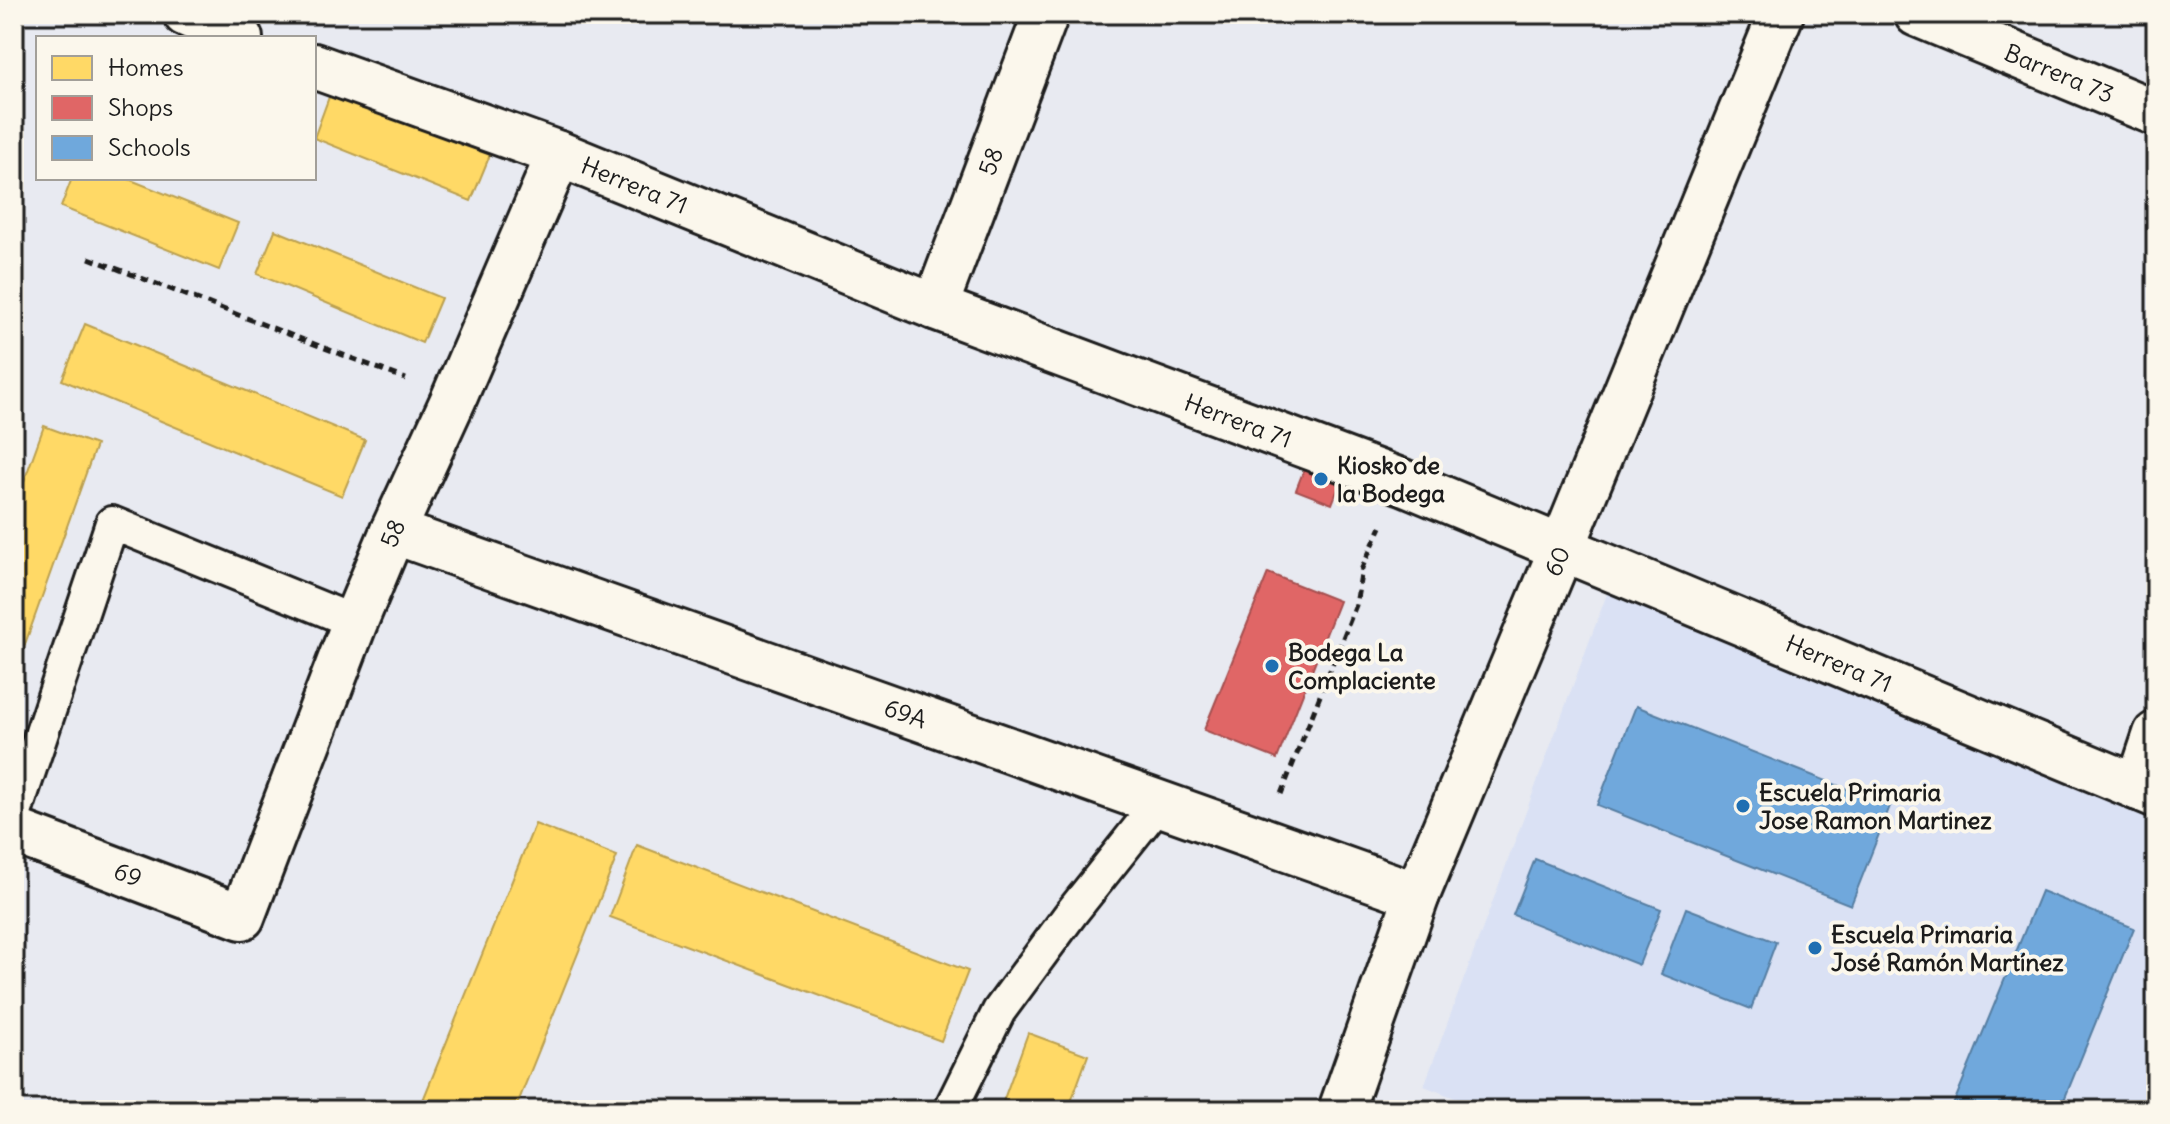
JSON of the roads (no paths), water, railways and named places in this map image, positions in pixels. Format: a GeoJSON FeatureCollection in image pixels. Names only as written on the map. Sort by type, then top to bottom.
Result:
{"type":"FeatureCollection","features":[{"type":"Feature","properties":{"kind":"street"},"geometry":{"type":"LineString","coordinates":[[186,14],[236,36]]}},
{"type":"Feature","properties":{"kind":"street","name":"60"},"geometry":{"type":"LineString","coordinates":[[1341,1110],[1417,895],[1781,14]]}},
{"type":"Feature","properties":{"kind":"street","name":"Barrera 73"},"geometry":{"type":"LineString","coordinates":[[1917,14],[2156,113]]}},
{"type":"Feature","properties":{"kind":"street","name":"58"},"geometry":{"type":"LineString","coordinates":[[935,307],[1034,18]]}},
{"type":"Feature","properties":{"kind":"street","name":"Herrera 71"},"geometry":{"type":"LineString","coordinates":[[316,67],[559,154],[935,307],[1403,482],[2147,792]]}},
{"type":"Feature","properties":{"kind":"street","name":"58"},"geometry":{"type":"LineString","coordinates":[[242,917],[355,622],[559,154]]}},
{"type":"Feature","properties":{"kind":"street","name":"69A"},"geometry":{"type":"LineString","coordinates":[[393,531],[1417,895]]}},
{"type":"Feature","properties":{"kind":"street"},"geometry":{"type":"LineString","coordinates":[[2147,792],[2156,734]]}},
{"type":"Feature","properties":{"kind":"street","name":"69"},"geometry":{"type":"LineString","coordinates":[[14,831],[242,917]]}},
{"type":"Feature","properties":{"kind":"lane"},"geometry":{"type":"LineString","coordinates":[[14,816],[112,523],[355,622]]}},
{"type":"Feature","properties":{"kind":"lane"},"geometry":{"type":"LineString","coordinates":[[950,1110],[999,1011],[1072,912],[1159,803]]}},
{"type":"Feature","properties":{"kind":"place","name":"Kiosko de la Bodega"},"geometry":{"type":"Point","coordinates":[1321,479]}},
{"type":"Feature","properties":{"kind":"place","name":"Bodega La Complaciente"},"geometry":{"type":"Point","coordinates":[1272,666]}},
{"type":"Feature","properties":{"kind":"place","name":"Escuela Primaria Jose Ramon Martinez"},"geometry":{"type":"Point","coordinates":[1743,806]}},
{"type":"Feature","properties":{"kind":"place","name":"Escuela Primaria José Ramón Martínez"},"geometry":{"type":"Point","coordinates":[1815,948]}}]}
